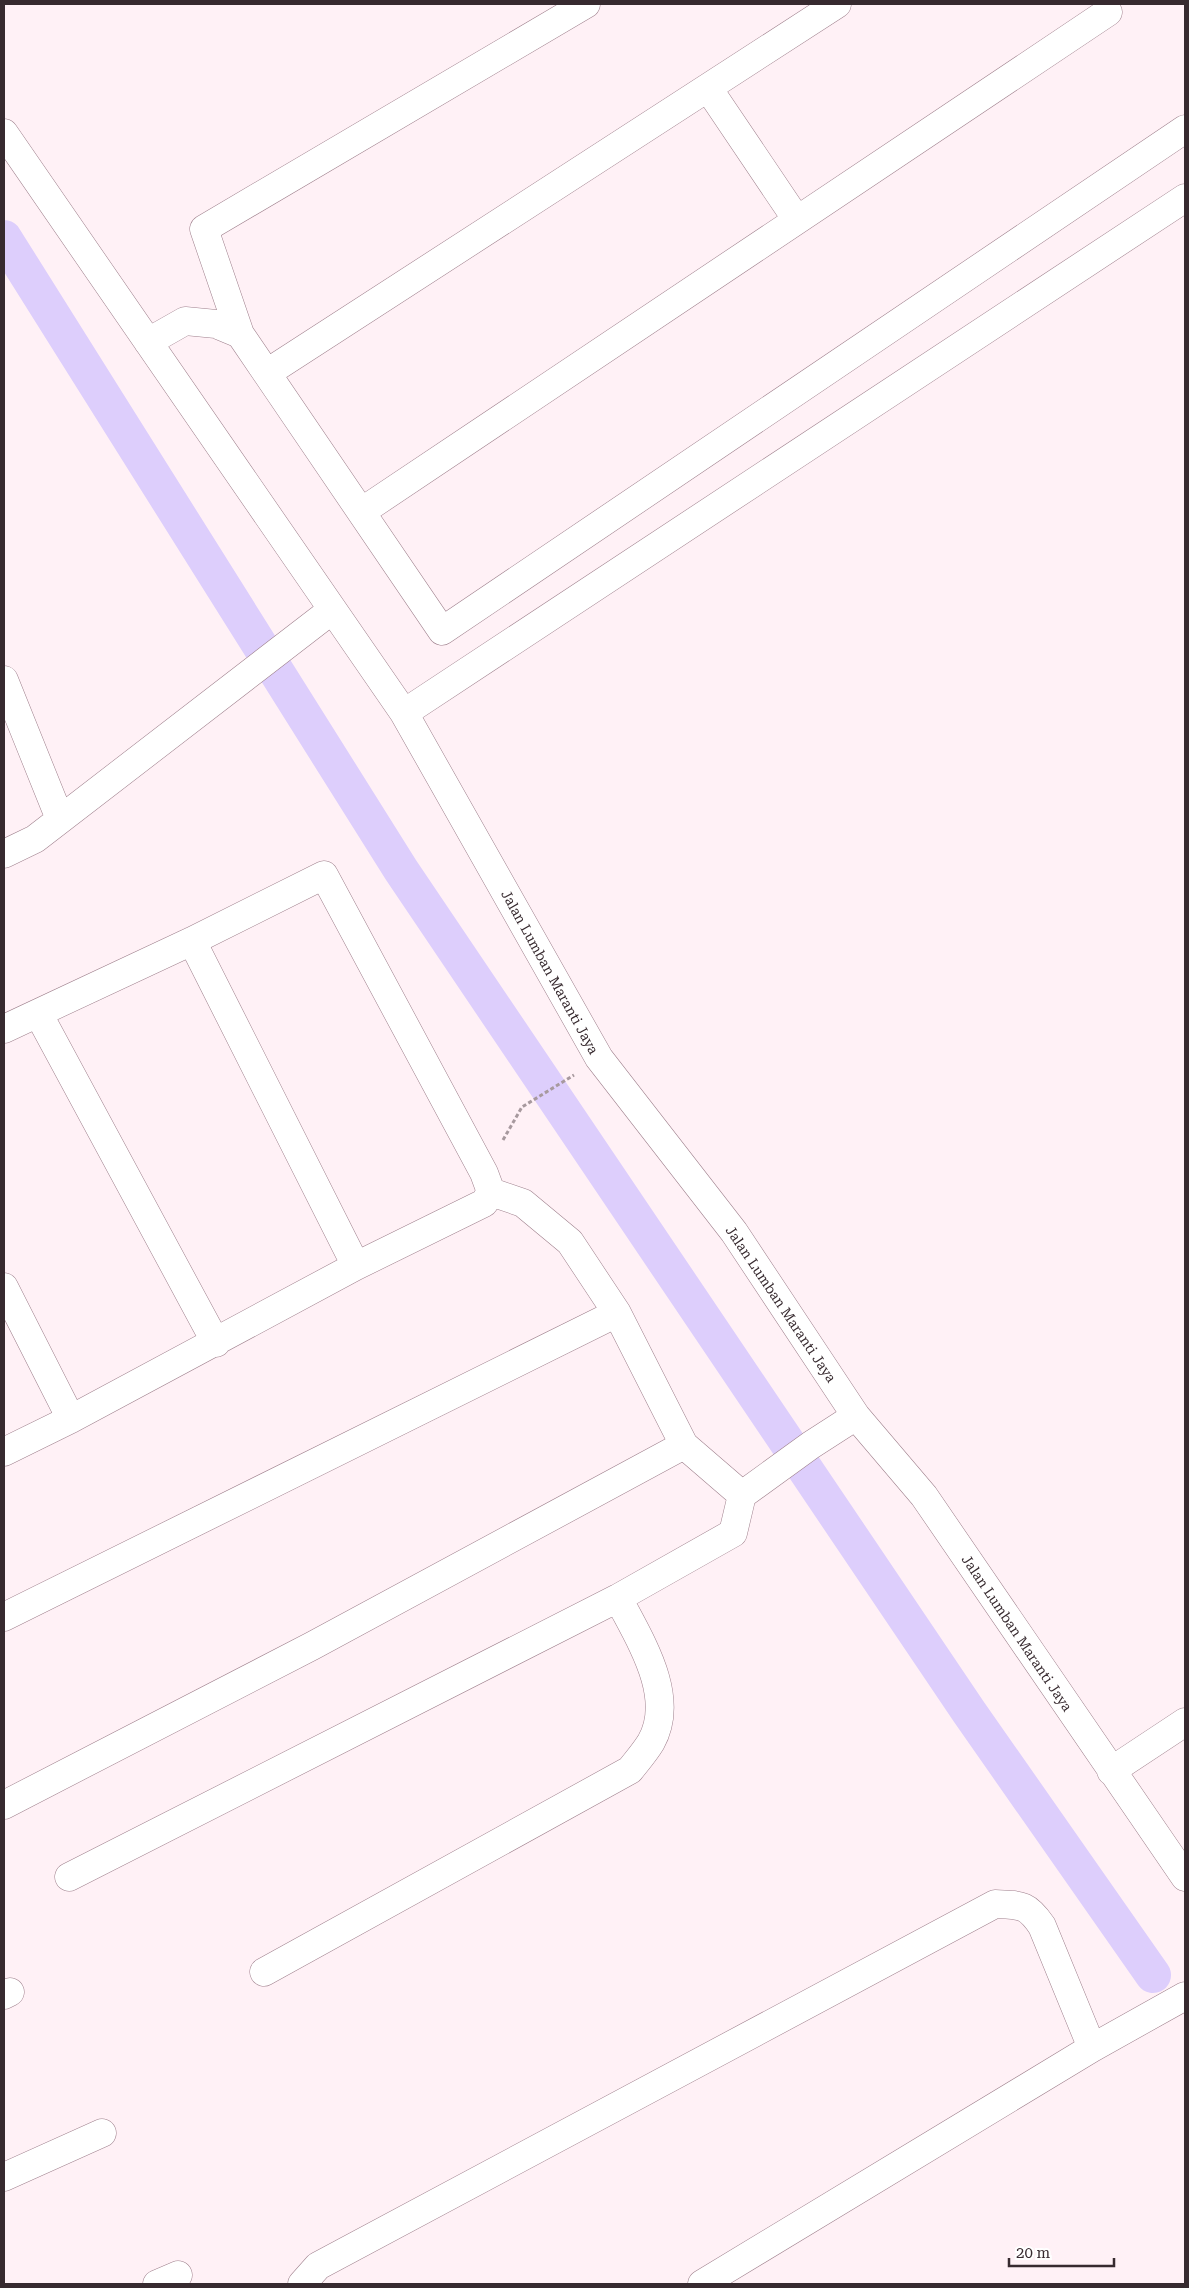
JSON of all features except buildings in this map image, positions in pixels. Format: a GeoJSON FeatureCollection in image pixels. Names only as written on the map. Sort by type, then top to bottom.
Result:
{"type":"FeatureCollection","features":[{"type":"Feature","properties":{"kind":"street"},"geometry":{"type":"LineString","coordinates":[[586,4],[204,229],[240,334],[442,631],[1185,129]]}},
{"type":"Feature","properties":{"kind":"street"},"geometry":{"type":"LineString","coordinates":[[267,373],[837,4]]}},
{"type":"Feature","properties":{"kind":"street"},"geometry":{"type":"LineString","coordinates":[[361,512],[1108,12]]}},
{"type":"Feature","properties":{"kind":"street"},"geometry":{"type":"LineString","coordinates":[[708,88],[797,220]]}},
{"type":"Feature","properties":{"kind":"street","name":"Jalan Lumban Maranti Jaya"},"geometry":{"type":"LineString","coordinates":[[4,133],[404,713],[599,1058],[734,1232],[856,1416],[924,1496],[1185,1877]]}},
{"type":"Feature","properties":{"kind":"street"},"geometry":{"type":"LineString","coordinates":[[404,713],[1185,198]]}},
{"type":"Feature","properties":{"kind":"street"},"geometry":{"type":"LineString","coordinates":[[148,342],[184,321],[216,324],[240,334]]}},
{"type":"Feature","properties":{"kind":"street"},"geometry":{"type":"LineString","coordinates":[[4,854],[35,839],[332,610]]}},
{"type":"Feature","properties":{"kind":"street"},"geometry":{"type":"LineString","coordinates":[[4,680],[60,819]]}},
{"type":"Feature","properties":{"kind":"street"},"geometry":{"type":"LineString","coordinates":[[4,1029],[192,941],[324,875],[484,1173],[491,1192]]}},
{"type":"Feature","properties":{"kind":"street"},"geometry":{"type":"LineString","coordinates":[[192,941],[356,1266]]}},
{"type":"Feature","properties":{"kind":"street"},"geometry":{"type":"LineString","coordinates":[[38,1013],[216,1343]]}},
{"type":"Feature","properties":{"kind":"street"},"geometry":{"type":"LineString","coordinates":[[491,1192],[523,1203],[570,1242],[617,1312],[684,1445],[747,1490]]}},
{"type":"Feature","properties":{"kind":"street"},"geometry":{"type":"LineString","coordinates":[[4,1452],[72,1420],[356,1266],[484,1203],[491,1192]]}},
{"type":"Feature","properties":{"kind":"street"},"geometry":{"type":"LineString","coordinates":[[4,1287],[72,1420]]}},
{"type":"Feature","properties":{"kind":"street"},"geometry":{"type":"LineString","coordinates":[[4,1617],[617,1312]]}},
{"type":"Feature","properties":{"kind":"street"},"geometry":{"type":"LineString","coordinates":[[69,1877],[618,1598],[733,1533],[747,1490],[856,1416]]}},
{"type":"Feature","properties":{"kind":"street"},"geometry":{"type":"LineString","coordinates":[[4,1805],[312,1646],[684,1445]]}},
{"type":"Feature","properties":{"kind":"street"},"geometry":{"type":"LineString","coordinates":[[264,1972],[630,1770],[652,1741],[661,1706],[652,1666],[618,1598]]}},
{"type":"Feature","properties":{"kind":"street"},"geometry":{"type":"LineString","coordinates":[[1111,1771],[1185,1722]]}},
{"type":"Feature","properties":{"kind":"street"},"geometry":{"type":"LineString","coordinates":[[302,2284],[318,2266],[995,1904],[1016,1905],[1032,1911],[1042,1926],[1092,2048]]}},
{"type":"Feature","properties":{"kind":"street"},"geometry":{"type":"LineString","coordinates":[[702,2284],[1092,2048],[1185,1996]]}},
{"type":"Feature","properties":{"kind":"street"},"geometry":{"type":"LineString","coordinates":[[4,2178],[102,2133]]}},
{"type":"Feature","properties":{"kind":"path"},"geometry":{"type":"LineString","coordinates":[[522,1107],[571,1076]]}},
{"type":"Feature","properties":{"kind":"waterway"},"geometry":{"type":"LineString","coordinates":[[4,238],[401,870],[969,1712],[1153,1975]]}}]}
